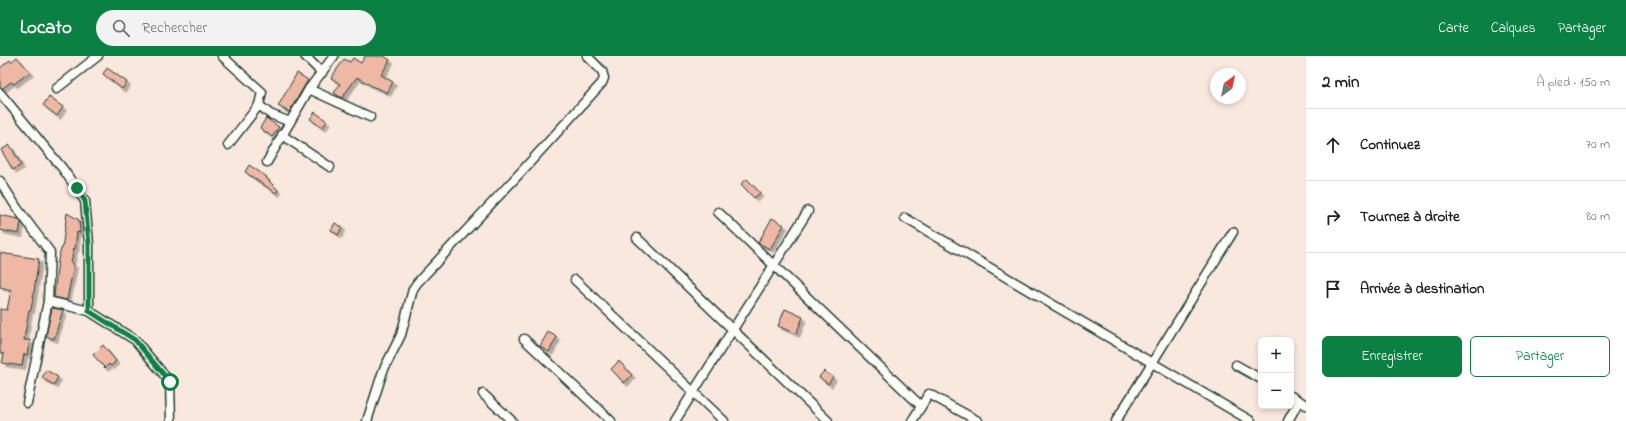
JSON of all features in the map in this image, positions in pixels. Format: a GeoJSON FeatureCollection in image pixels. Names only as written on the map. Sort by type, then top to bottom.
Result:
{"type":"FeatureCollection","features":[{"type":"Feature","properties":{"kind":"street"},"geometry":{"type":"LineString","coordinates":[[222,56],[262,92],[259,104],[228,145]]}},
{"type":"Feature","properties":{"kind":"street"},"geometry":{"type":"LineString","coordinates":[[305,56],[322,73]]}},
{"type":"Feature","properties":{"kind":"street"},"geometry":{"type":"LineString","coordinates":[[267,162],[309,89],[334,56]]}},
{"type":"Feature","properties":{"kind":"street"},"geometry":{"type":"LineString","coordinates":[[367,421],[383,371],[401,335],[417,283],[602,83],[604,78],[602,72],[587,56]]}},
{"type":"Feature","properties":{"kind":"street"},"geometry":{"type":"LineString","coordinates":[[56,89],[95,57]]}},
{"type":"Feature","properties":{"kind":"street"},"geometry":{"type":"LineString","coordinates":[[309,89],[370,117]]}},
{"type":"Feature","properties":{"kind":"street"},"geometry":{"type":"LineString","coordinates":[[0,93],[63,169],[85,201],[89,244],[89,311]]}},
{"type":"Feature","properties":{"kind":"street"},"geometry":{"type":"LineString","coordinates":[[259,104],[270,114],[290,122]]}},
{"type":"Feature","properties":{"kind":"street"},"geometry":{"type":"LineString","coordinates":[[282,135],[330,166]]}},
{"type":"Feature","properties":{"kind":"street"},"geometry":{"type":"LineString","coordinates":[[0,181],[17,208],[50,252],[48,302],[27,403]]}},
{"type":"Feature","properties":{"kind":"street"},"geometry":{"type":"LineString","coordinates":[[675,421],[808,211]]}},
{"type":"Feature","properties":{"kind":"street"},"geometry":{"type":"LineString","coordinates":[[718,212],[921,406]]}},
{"type":"Feature","properties":{"kind":"street"},"geometry":{"type":"LineString","coordinates":[[905,218],[1251,421]]}},
{"type":"Feature","properties":{"kind":"street"},"geometry":{"type":"LineString","coordinates":[[1116,421],[1233,232]]}},
{"type":"Feature","properties":{"kind":"street"},"geometry":{"type":"LineString","coordinates":[[637,238],[828,421]]}},
{"type":"Feature","properties":{"kind":"street"},"geometry":{"type":"LineString","coordinates":[[575,280],[724,421]]}},
{"type":"Feature","properties":{"kind":"street"},"geometry":{"type":"LineString","coordinates":[[48,302],[89,311],[135,340],[170,382],[171,421]]}},
{"type":"Feature","properties":{"kind":"street"},"geometry":{"type":"LineString","coordinates":[[524,338],[611,421]]}},
{"type":"Feature","properties":{"kind":"street"},"geometry":{"type":"LineString","coordinates":[[1236,365],[1258,377]]}},
{"type":"Feature","properties":{"kind":"street"},"geometry":{"type":"LineString","coordinates":[[483,394],[512,421]]}},
{"type":"Feature","properties":{"kind":"street"},"geometry":{"type":"LineString","coordinates":[[912,421],[929,394],[978,421]]}},
{"type":"Feature","properties":{"kind":"street"},"geometry":{"type":"LineString","coordinates":[[1288,421],[1303,403],[1294,398]]}},
{"type":"Feature","properties":{"kind":"building"},"geometry":{"type":"Polygon","coordinates":[[[365,56],[384,56],[390,60],[381,75],[393,82],[387,93],[376,87],[375,88],[357,77],[342,98],[334,93],[340,84],[331,78],[344,59],[350,62],[353,58],[361,63],[365,56]]]}},
{"type":"Feature","properties":{"kind":"building"},"geometry":{"type":"Polygon","coordinates":[[[17,57],[30,72],[14,84],[11,82],[3,88],[0,88],[0,68],[10,60],[11,62],[17,57]]]}},
{"type":"Feature","properties":{"kind":"building"},"geometry":{"type":"Polygon","coordinates":[[[107,68],[127,82],[122,89],[103,74],[107,68]]]}},
{"type":"Feature","properties":{"kind":"building"},"geometry":{"type":"Polygon","coordinates":[[[297,73],[308,80],[289,112],[278,106],[297,73]]]}},
{"type":"Feature","properties":{"kind":"building"},"geometry":{"type":"Polygon","coordinates":[[[49,97],[63,107],[57,116],[43,105],[49,97]]]}},
{"type":"Feature","properties":{"kind":"building"},"geometry":{"type":"Polygon","coordinates":[[[315,112],[327,121],[322,128],[310,119],[315,112]]]}},
{"type":"Feature","properties":{"kind":"building"},"geometry":{"type":"Polygon","coordinates":[[[266,118],[279,127],[272,137],[260,128],[266,118]]]}},
{"type":"Feature","properties":{"kind":"building"},"geometry":{"type":"Polygon","coordinates":[[[10,145],[21,165],[13,170],[1,150],[10,145]]]}},
{"type":"Feature","properties":{"kind":"building"},"geometry":{"type":"Polygon","coordinates":[[[249,165],[267,177],[266,178],[278,190],[276,193],[245,172],[249,165]]]}},
{"type":"Feature","properties":{"kind":"building"},"geometry":{"type":"Polygon","coordinates":[[[747,179],[760,193],[754,198],[741,184],[747,179]]]}},
{"type":"Feature","properties":{"kind":"building"},"geometry":{"type":"Polygon","coordinates":[[[67,213],[79,220],[80,233],[77,232],[75,249],[74,248],[71,263],[74,264],[67,300],[54,297],[58,260],[62,249],[67,213]]]}},
{"type":"Feature","properties":{"kind":"building"},"geometry":{"type":"Polygon","coordinates":[[[0,215],[18,219],[21,222],[19,234],[0,230],[0,215]]]}},
{"type":"Feature","properties":{"kind":"building"},"geometry":{"type":"Polygon","coordinates":[[[772,218],[784,225],[770,249],[758,243],[772,218]]]}},
{"type":"Feature","properties":{"kind":"building"},"geometry":{"type":"Polygon","coordinates":[[[335,223],[342,227],[338,235],[331,230],[335,223]]]}},
{"type":"Feature","properties":{"kind":"building"},"geometry":{"type":"Polygon","coordinates":[[[0,253],[39,259],[31,310],[29,310],[24,340],[30,340],[27,355],[24,354],[22,366],[2,363],[4,354],[0,353],[0,309],[7,310],[11,290],[0,287],[0,253]]]}},
{"type":"Feature","properties":{"kind":"building"},"geometry":{"type":"Polygon","coordinates":[[[52,308],[63,310],[54,339],[46,336],[52,308]]]}},
{"type":"Feature","properties":{"kind":"building"},"geometry":{"type":"Polygon","coordinates":[[[785,309],[803,317],[796,334],[778,326],[785,309]]]}},
{"type":"Feature","properties":{"kind":"building"},"geometry":{"type":"Polygon","coordinates":[[[548,332],[557,337],[549,352],[540,346],[548,332]]]}},
{"type":"Feature","properties":{"kind":"building"},"geometry":{"type":"Polygon","coordinates":[[[103,345],[116,361],[111,366],[109,364],[105,368],[93,355],[103,345]]]}},
{"type":"Feature","properties":{"kind":"building"},"geometry":{"type":"Polygon","coordinates":[[[619,361],[632,375],[624,383],[611,369],[619,361]]]}},
{"type":"Feature","properties":{"kind":"building"},"geometry":{"type":"Polygon","coordinates":[[[46,370],[58,377],[54,385],[42,378],[46,370]]]}},
{"type":"Feature","properties":{"kind":"building"},"geometry":{"type":"Polygon","coordinates":[[[824,371],[833,377],[828,384],[819,377],[824,371]]]}},
{"type":"Feature","properties":{"kind":"route"},"geometry":{"type":"LineString","coordinates":[[77,188],[85,201],[89,244],[89,311],[135,340],[170,382]]}}]}
